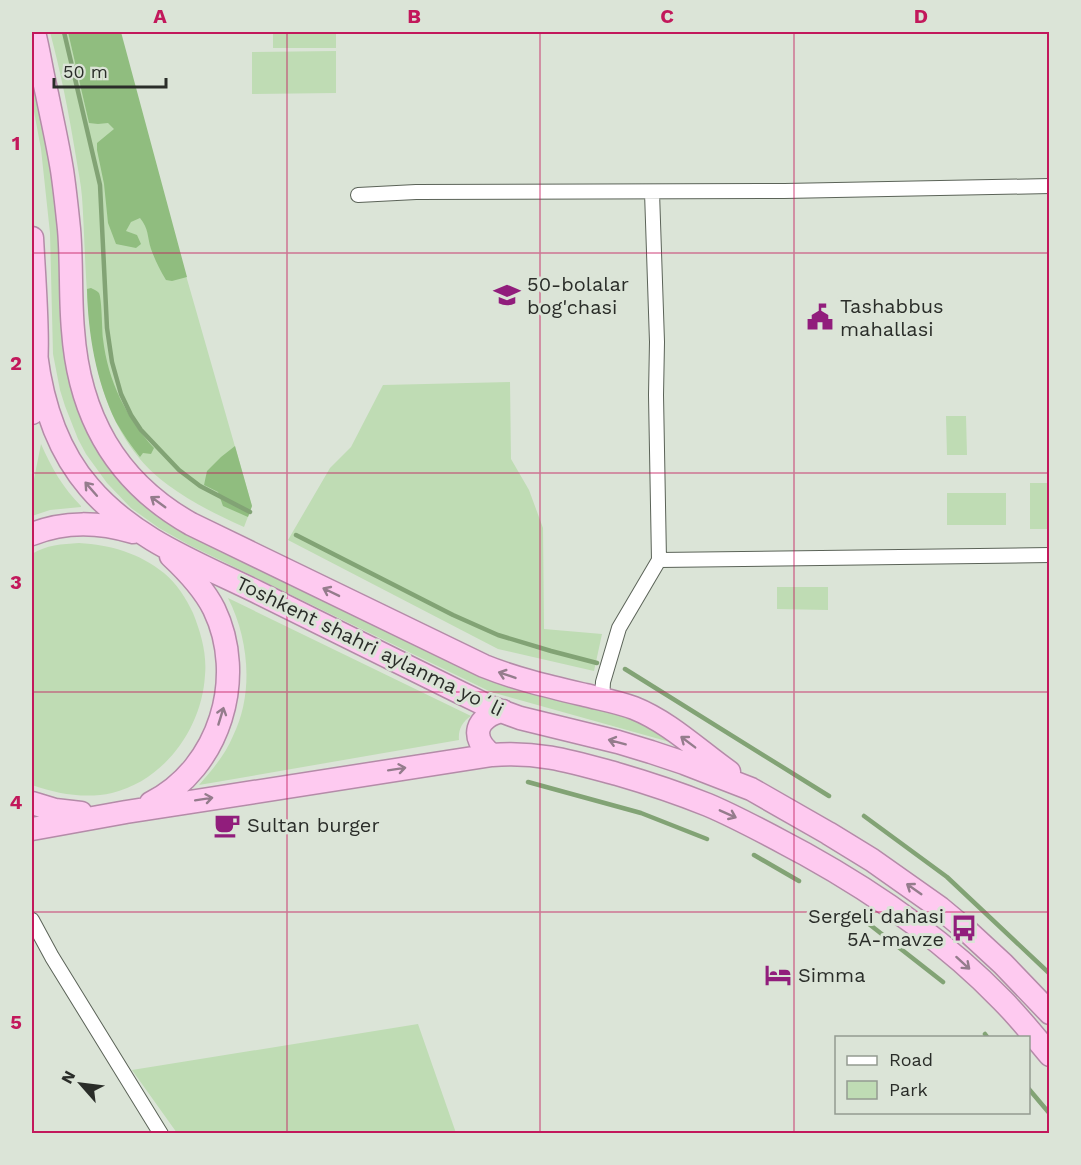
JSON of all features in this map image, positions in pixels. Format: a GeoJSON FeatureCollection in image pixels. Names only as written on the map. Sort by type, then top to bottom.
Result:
{"type":"FeatureCollection","features":[{"type":"Feature","properties":{"kind":"highway"},"geometry":{"type":"LineString","coordinates":[[33,38],[62,170],[69,232],[73,329],[78,372],[96,426],[114,457],[126,472],[153,499],[191,524],[484,666],[503,674],[632,708],[658,720],[751,789]]}},
{"type":"Feature","properties":{"kind":"highway"},"geometry":{"type":"LineString","coordinates":[[32,238],[36,354],[32,413]]}},
{"type":"Feature","properties":{"kind":"highway","name":"Toshkent shahri aylanma yoʻli"},"geometry":{"type":"LineString","coordinates":[[36,354],[39,382],[45,405],[71,464],[87,486],[127,524],[152,540],[461,693],[503,711],[520,718],[640,749],[751,789],[872,860],[940,908],[1003,964],[1050,1013]]}},
{"type":"Feature","properties":{"kind":"highway","name":"Toshkent shahri aylanma yoʻli"},"geometry":{"type":"LineString","coordinates":[[32,534],[53,527],[91,524],[121,529],[152,540],[191,577],[210,601],[225,640],[228,659],[224,710],[217,729],[192,772],[177,787],[160,798],[126,812],[70,812],[32,803]]}},
{"type":"Feature","properties":{"kind":"highway"},"geometry":{"type":"LineString","coordinates":[[492,755],[481,744],[478,728],[487,717],[503,711]]}},
{"type":"Feature","properties":{"kind":"highway","name":"Toshkent shahri aylanma yoʻli"},"geometry":{"type":"LineString","coordinates":[[32,829],[126,812],[492,755],[511,753],[553,757],[676,793],[708,805],[740,819],[830,868],[900,913],[948,950],[1002,999],[1050,1055]]}},
{"type":"Feature","properties":{"kind":"street"},"geometry":{"type":"LineString","coordinates":[[358,195],[428,192],[652,192],[1050,186]]}},
{"type":"Feature","properties":{"kind":"street"},"geometry":{"type":"LineString","coordinates":[[602,699],[603,682],[619,628],[659,560],[657,342],[652,192]]}},
{"type":"Feature","properties":{"kind":"street"},"geometry":{"type":"LineString","coordinates":[[659,560],[1050,555]]}},
{"type":"Feature","properties":{"kind":"street"},"geometry":{"type":"LineString","coordinates":[[32,920],[57,967],[160,1134]]}},
{"type":"Feature","properties":{"kind":"green space"},"geometry":{"type":"Polygon","coordinates":[[[50,32],[120,32],[179,251],[252,506],[244,527],[204,508],[177,491],[139,458],[118,426],[104,391],[94,353],[89,314],[80,182],[71,125],[50,32]]]}},
{"type":"Feature","properties":{"kind":"green space"},"geometry":{"type":"Polygon","coordinates":[[[68,32],[121,32],[187,277],[172,281],[166,280],[154,257],[146,229],[140,218],[131,222],[126,231],[137,235],[141,244],[136,248],[116,244],[108,223],[104,184],[97,150],[97,143],[114,129],[108,123],[89,123],[68,32]]]}},
{"type":"Feature","properties":{"kind":"green space"},"geometry":{"type":"Polygon","coordinates":[[[273,32],[336,32],[336,48],[273,48],[273,32]]]}},
{"type":"Feature","properties":{"kind":"green space"},"geometry":{"type":"Polygon","coordinates":[[[336,51],[336,93],[252,94],[252,52],[336,51]]]}},
{"type":"Feature","properties":{"kind":"green space"},"geometry":{"type":"Polygon","coordinates":[[[37,78],[56,196],[62,335],[67,369],[71,385],[96,447],[115,475],[138,499],[194,533],[637,718],[677,744],[491,692],[189,545],[159,528],[131,508],[107,483],[86,454],[60,390],[53,354],[50,233],[41,149],[32,101],[32,89],[37,78]]]}},
{"type":"Feature","properties":{"kind":"green space"},"geometry":{"type":"Polygon","coordinates":[[[91,288],[100,296],[105,354],[114,384],[135,424],[154,448],[151,454],[143,453],[140,457],[133,449],[116,422],[103,390],[94,357],[89,323],[87,289],[91,288]]]}},
{"type":"Feature","properties":{"kind":"green space"},"geometry":{"type":"Polygon","coordinates":[[[510,382],[511,459],[529,490],[543,528],[544,629],[602,634],[594,671],[498,649],[288,540],[330,468],[351,447],[383,385],[510,382]]]}},
{"type":"Feature","properties":{"kind":"green space"},"geometry":{"type":"Polygon","coordinates":[[[946,416],[966,416],[967,455],[947,455],[946,416]]]}},
{"type":"Feature","properties":{"kind":"green space"},"geometry":{"type":"Polygon","coordinates":[[[41,444],[58,477],[81,507],[50,510],[32,516],[32,489],[41,444]]]}},
{"type":"Feature","properties":{"kind":"green space"},"geometry":{"type":"Polygon","coordinates":[[[235,446],[252,506],[248,517],[223,506],[218,492],[204,485],[207,471],[235,446]]]}},
{"type":"Feature","properties":{"kind":"green space"},"geometry":{"type":"Polygon","coordinates":[[[1030,483],[1049,483],[1049,529],[1030,529],[1030,483]]]}},
{"type":"Feature","properties":{"kind":"green space"},"geometry":{"type":"Polygon","coordinates":[[[947,493],[1006,493],[1006,525],[947,525],[947,493]]]}},
{"type":"Feature","properties":{"kind":"green space"},"geometry":{"type":"Polygon","coordinates":[[[79,543],[102,546],[135,555],[169,577],[193,613],[201,636],[205,659],[205,675],[197,714],[177,749],[148,777],[112,793],[92,796],[61,793],[32,785],[32,554],[49,547],[79,543]]]}},
{"type":"Feature","properties":{"kind":"green space"},"geometry":{"type":"Polygon","coordinates":[[[777,587],[828,587],[828,610],[777,609],[777,587]]]}},
{"type":"Feature","properties":{"kind":"green space"},"geometry":{"type":"Polygon","coordinates":[[[228,598],[471,716],[461,726],[459,740],[199,785],[230,743],[240,720],[244,702],[246,667],[244,649],[241,631],[228,598]]]}},
{"type":"Feature","properties":{"kind":"green space"},"geometry":{"type":"Polygon","coordinates":[[[418,1024],[456,1133],[177,1133],[132,1070],[418,1024]]]}},
{"type":"Feature","properties":{"kind":"waterway"},"geometry":{"type":"LineString","coordinates":[[64,32],[100,185],[107,328],[112,362],[121,394],[141,430],[179,470],[200,486],[250,512]]}},
{"type":"Feature","properties":{"kind":"waterway"},"geometry":{"type":"LineString","coordinates":[[296,535],[453,615],[498,635],[597,663]]}},
{"type":"Feature","properties":{"kind":"waterway"},"geometry":{"type":"LineString","coordinates":[[625,669],[829,796]]}},
{"type":"Feature","properties":{"kind":"waterway"},"geometry":{"type":"LineString","coordinates":[[528,782],[641,813],[707,839]]}},
{"type":"Feature","properties":{"kind":"waterway"},"geometry":{"type":"LineString","coordinates":[[864,816],[947,877],[1050,974]]}},
{"type":"Feature","properties":{"kind":"waterway"},"geometry":{"type":"LineString","coordinates":[[754,855],[799,881]]}},
{"type":"Feature","properties":{"kind":"waterway"},"geometry":{"type":"LineString","coordinates":[[860,917],[943,982]]}},
{"type":"Feature","properties":{"kind":"waterway"},"geometry":{"type":"LineString","coordinates":[[1030,1090],[1050,1114]]}},
{"type":"Feature","properties":{"kind":"place","name":"50-bolalar bog'chasi"},"geometry":{"type":"Point","coordinates":[507,295]}},
{"type":"Feature","properties":{"kind":"place","name":"Tashabbus mahallasi"},"geometry":{"type":"Point","coordinates":[820,317]}},
{"type":"Feature","properties":{"kind":"place","name":"Sultan burger"},"geometry":{"type":"Point","coordinates":[227,825]}},
{"type":"Feature","properties":{"kind":"place","name":"Sergeli dahasi 5A-mavze"},"geometry":{"type":"Point","coordinates":[964,928]}},
{"type":"Feature","properties":{"kind":"place","name":"Simma"},"geometry":{"type":"Point","coordinates":[778,975]}}]}
